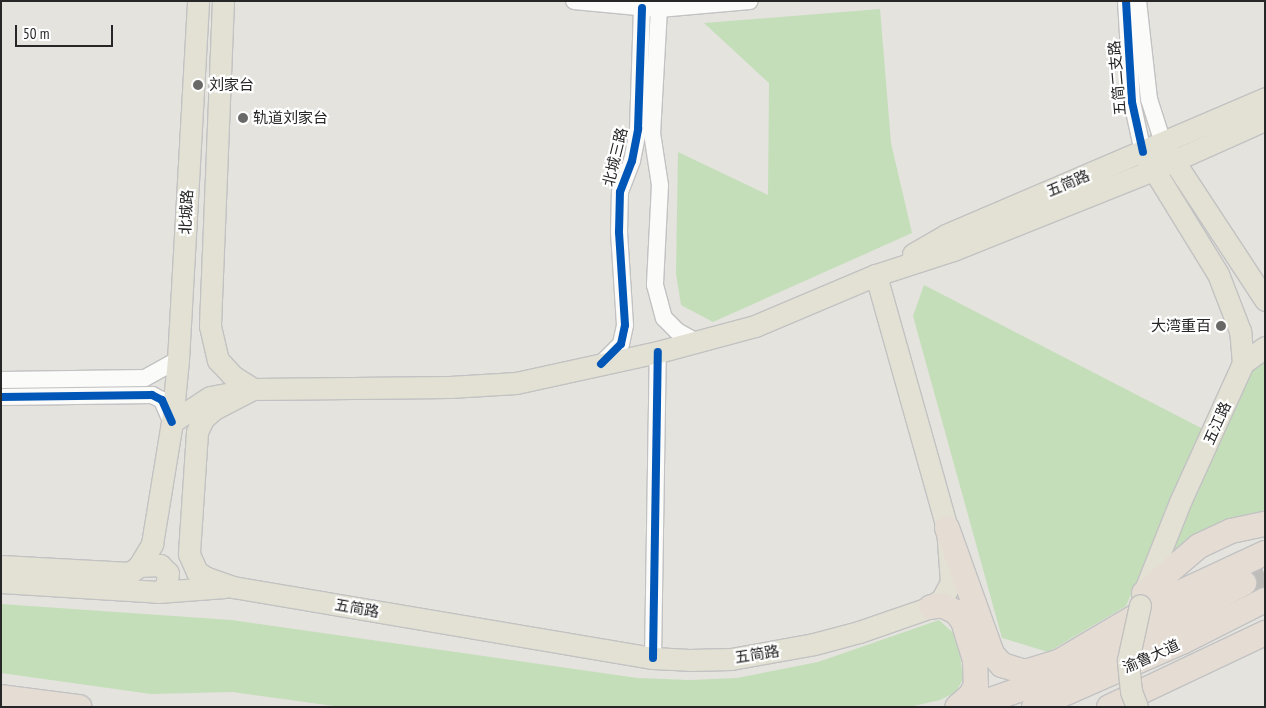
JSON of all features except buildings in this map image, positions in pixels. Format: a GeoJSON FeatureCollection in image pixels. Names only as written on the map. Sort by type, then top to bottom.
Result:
{"type":"FeatureCollection","features":[{"type":"Feature","properties":{"kind":"highway"},"geometry":{"type":"LineString","coordinates":[[1142,599],[1199,546],[1231,531],[1265,524]]}},
{"type":"Feature","properties":{"kind":"highway"},"geometry":{"type":"LineString","coordinates":[[947,528],[992,654],[1002,665],[1025,672],[1060,661],[1160,602],[1265,553]]}},
{"type":"Feature","properties":{"kind":"highway"},"geometry":{"type":"LineString","coordinates":[[970,707],[1104,660],[1244,583]]}},
{"type":"Feature","properties":{"kind":"highway","name":"渝鲁大道"},"geometry":{"type":"LineString","coordinates":[[1034,707],[1182,642],[1265,600]]}},
{"type":"Feature","properties":{"kind":"highway"},"geometry":{"type":"LineString","coordinates":[[931,607],[942,605],[956,612],[962,621],[975,660],[976,685],[971,696],[956,707]]}},
{"type":"Feature","properties":{"kind":"highway","name":"渝鲁大道"},"geometry":{"type":"LineString","coordinates":[[1109,707],[1265,633]]}},
{"type":"Feature","properties":{"kind":"highway"},"geometry":{"type":"LineString","coordinates":[[1,697],[73,706]]}},
{"type":"Feature","properties":{"kind":"main road","name":"北城路"},"geometry":{"type":"LineString","coordinates":[[172,422],[178,360],[198,1]]}},
{"type":"Feature","properties":{"kind":"main road","name":"北城路"},"geometry":{"type":"LineString","coordinates":[[223,1],[210,326],[218,360],[234,378],[253,389]]}},
{"type":"Feature","properties":{"kind":"main road","name":"五简路"},"geometry":{"type":"LineString","coordinates":[[172,422],[210,397],[253,389],[484,386],[551,377],[697,342],[797,311],[876,275],[946,235],[1148,161],[1168,152],[1265,98]]}},
{"type":"Feature","properties":{"kind":"main road","name":"五简路"},"geometry":{"type":"LineString","coordinates":[[1168,152],[1265,120]]}},
{"type":"Feature","properties":{"kind":"main road"},"geometry":{"type":"LineString","coordinates":[[1168,152],[1265,300]]}},
{"type":"Feature","properties":{"kind":"main road"},"geometry":{"type":"LineString","coordinates":[[1148,161],[1218,274],[1237,323],[1243,363],[1265,347]]}},
{"type":"Feature","properties":{"kind":"main road","name":"五简路"},"geometry":{"type":"LineString","coordinates":[[253,389],[214,409],[204,418],[197,432],[189,554],[197,572],[233,587],[653,658],[731,659],[774,652],[859,632],[931,607],[942,599],[952,582],[947,528],[876,275]]}},
{"type":"Feature","properties":{"kind":"main road","name":"五江路"},"geometry":{"type":"LineString","coordinates":[[1137,707],[1131,691],[1128,660],[1142,599],[1180,502],[1243,363]]}},
{"type":"Feature","properties":{"kind":"main road"},"geometry":{"type":"LineString","coordinates":[[1,566],[130,573],[139,566],[152,544],[172,422]]}},
{"type":"Feature","properties":{"kind":"main road"},"geometry":{"type":"LineString","coordinates":[[139,566],[160,565],[168,573],[166,587],[158,592]]}},
{"type":"Feature","properties":{"kind":"main road","name":"五简路"},"geometry":{"type":"LineString","coordinates":[[1,582],[158,592],[233,587]]}},
{"type":"Feature","properties":{"kind":"street"},"geometry":{"type":"LineString","coordinates":[[574,1],[659,9],[750,1]]}},
{"type":"Feature","properties":{"kind":"street","name":"五简二支路"},"geometry":{"type":"LineString","coordinates":[[1126,1],[1132,102],[1148,161]]}},
{"type":"Feature","properties":{"kind":"street","name":"五简二支路"},"geometry":{"type":"LineString","coordinates":[[1138,1],[1149,99],[1168,152]]}},
{"type":"Feature","properties":{"kind":"street","name":"北城三路"},"geometry":{"type":"LineString","coordinates":[[601,364],[621,344],[625,325],[618,232],[620,192],[632,161],[638,129],[642,8]]}},
{"type":"Feature","properties":{"kind":"street","name":"北城三路"},"geometry":{"type":"LineString","coordinates":[[659,9],[652,133],[660,185],[654,285],[664,318],[677,331],[697,342]]}},
{"type":"Feature","properties":{"kind":"street"},"geometry":{"type":"LineString","coordinates":[[653,658],[658,352]]}},
{"type":"Feature","properties":{"kind":"street"},"geometry":{"type":"LineString","coordinates":[[1,380],[145,378],[178,360]]}},
{"type":"Feature","properties":{"kind":"street"},"geometry":{"type":"LineString","coordinates":[[1,397],[152,396],[162,400],[172,422]]}},
{"type":"Feature","properties":{"kind":"green space"},"geometry":{"type":"Polygon","coordinates":[[[880,9],[891,143],[912,233],[713,322],[681,305],[676,274],[678,152],[768,195],[769,83],[704,23],[880,9]]]}},
{"type":"Feature","properties":{"kind":"green space"},"geometry":{"type":"Polygon","coordinates":[[[924,285],[1203,429],[1126,606],[1048,652],[1002,638],[913,316],[924,285]]]}},
{"type":"Feature","properties":{"kind":"green space"},"geometry":{"type":"Polygon","coordinates":[[[1265,357],[1265,517],[1178,550],[1172,547],[1252,371],[1265,357]]]}},
{"type":"Feature","properties":{"kind":"green space"},"geometry":{"type":"Polygon","coordinates":[[[1,604],[231,620],[637,678],[690,680],[737,678],[818,662],[939,620],[958,637],[963,679],[956,692],[940,700],[909,707],[341,707],[232,692],[151,694],[1,673],[1,604]]]}},
{"type":"Feature","properties":{"kind":"tunnel"},"geometry":{"type":"LineString","coordinates":[[1244,583],[1265,576]]}},
{"type":"Feature","properties":{"kind":"cycle path"},"geometry":{"type":"LineString","coordinates":[[1126,1],[1132,102],[1143,152]]}},
{"type":"Feature","properties":{"kind":"cycle path"},"geometry":{"type":"LineString","coordinates":[[601,364],[621,344],[625,325],[619,232],[620,192],[632,161],[638,129],[642,8]]}},
{"type":"Feature","properties":{"kind":"cycle path"},"geometry":{"type":"LineString","coordinates":[[653,658],[658,352]]}},
{"type":"Feature","properties":{"kind":"cycle path"},"geometry":{"type":"LineString","coordinates":[[1,397],[152,395],[162,400],[172,422]]}},
{"type":"Feature","properties":{"kind":"place","name":"刘家台"},"geometry":{"type":"Point","coordinates":[198,85]}},
{"type":"Feature","properties":{"kind":"place","name":"轨道刘家台"},"geometry":{"type":"Point","coordinates":[243,118]}},
{"type":"Feature","properties":{"kind":"place","name":"大湾重百"},"geometry":{"type":"Point","coordinates":[1221,326]}}]}
